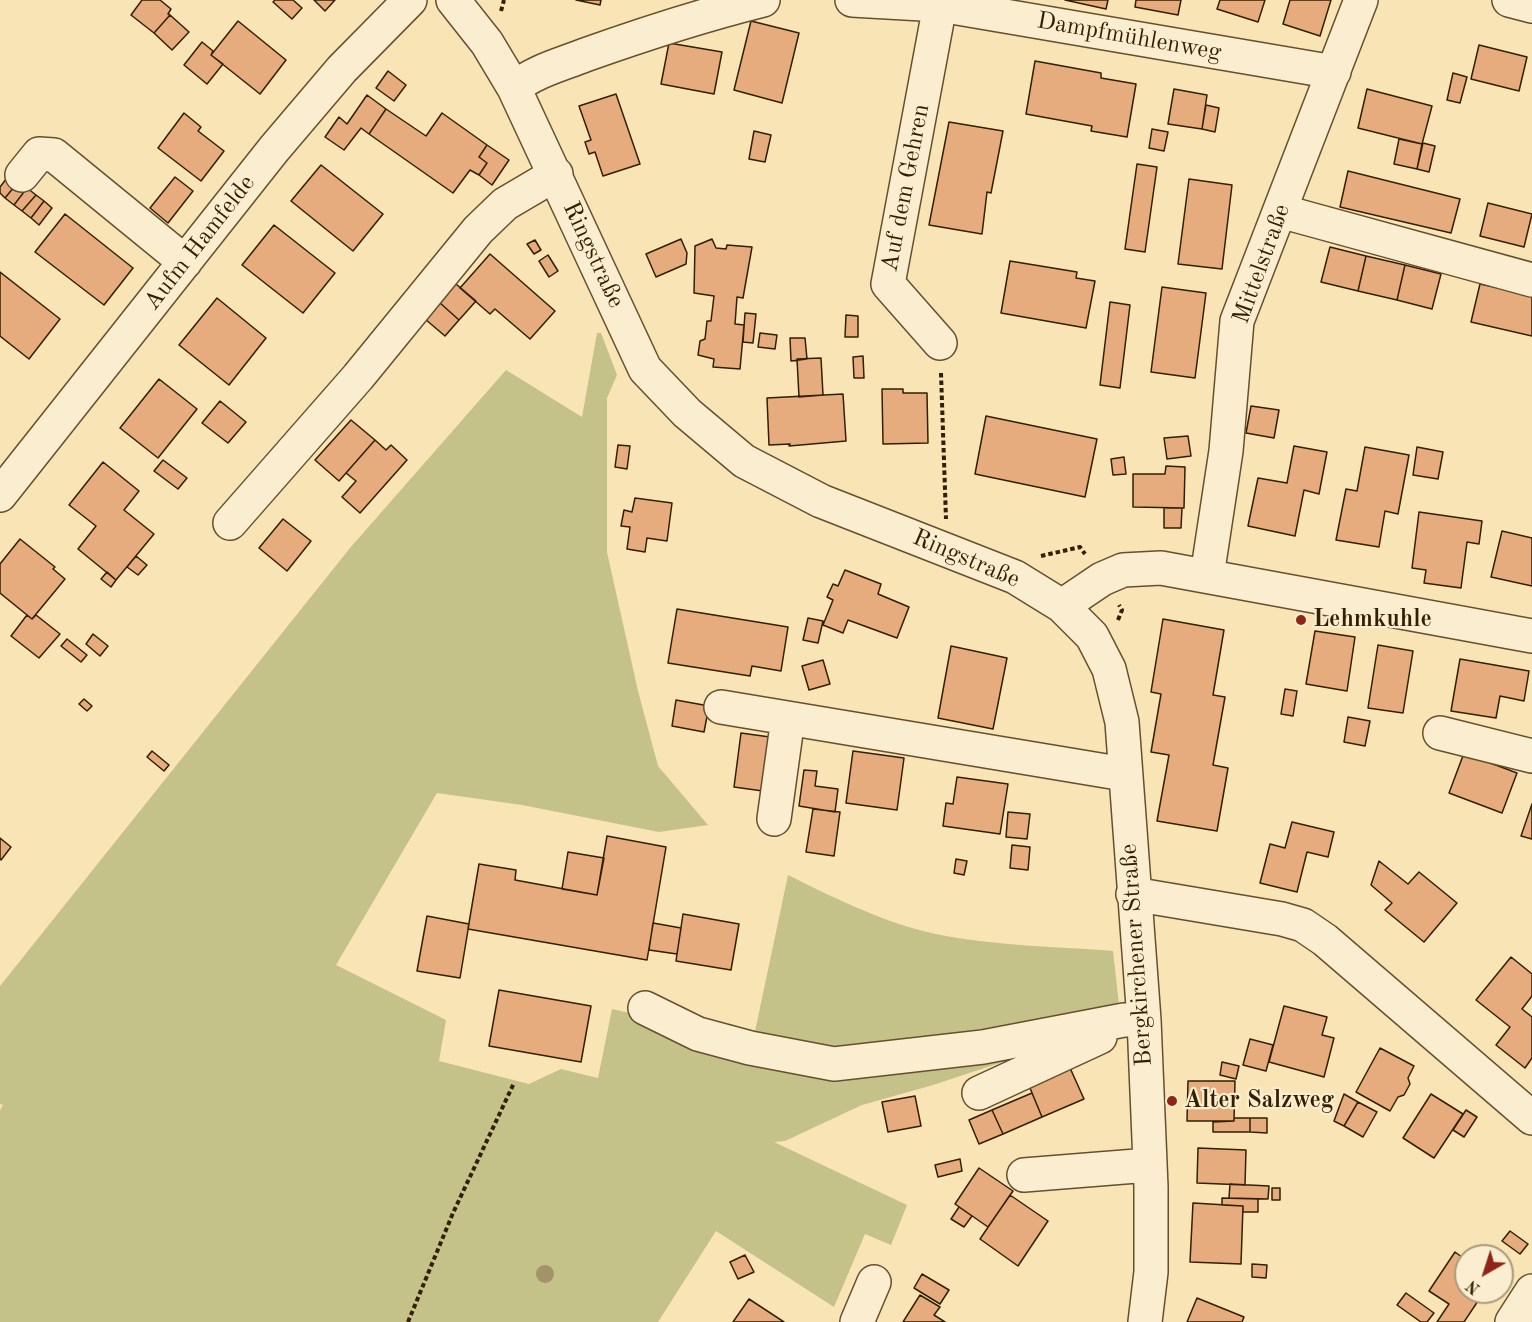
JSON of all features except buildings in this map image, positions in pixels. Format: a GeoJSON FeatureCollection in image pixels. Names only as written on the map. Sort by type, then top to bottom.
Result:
{"type":"FeatureCollection","features":[{"type":"Feature","properties":{"kind":"street","name":"Aufm Hamfelde"},"geometry":{"type":"LineString","coordinates":[[0,495],[274,149],[342,69],[410,0]]}},
{"type":"Feature","properties":{"kind":"street","name":"Ringstraße"},"geometry":{"type":"LineString","coordinates":[[453,0],[487,43],[514,88],[645,369],[687,413],[744,461],[802,491],[1015,577],[1062,606]]}},
{"type":"Feature","properties":{"kind":"street"},"geometry":{"type":"LineString","coordinates":[[514,88],[528,76],[610,46],[700,16],[763,0]]}},
{"type":"Feature","properties":{"kind":"street","name":"Dampfmühlenweg"},"geometry":{"type":"LineString","coordinates":[[852,0],[940,5],[1334,72]]}},
{"type":"Feature","properties":{"kind":"street","name":"Mittelstraße"},"geometry":{"type":"LineString","coordinates":[[1207,576],[1226,451],[1238,321],[1361,0]]}},
{"type":"Feature","properties":{"kind":"street"},"geometry":{"type":"LineString","coordinates":[[1509,0],[1532,6]]}},
{"type":"Feature","properties":{"kind":"street","name":"Auf dem Gehren"},"geometry":{"type":"LineString","coordinates":[[940,5],[888,284],[940,343]]}},
{"type":"Feature","properties":{"kind":"street"},"geometry":{"type":"LineString","coordinates":[[22,175],[39,154],[54,155],[185,262]]}},
{"type":"Feature","properties":{"kind":"street","name":"Ringstraße"},"geometry":{"type":"LineString","coordinates":[[230,523],[358,377],[478,230],[505,204],[556,174]]}},
{"type":"Feature","properties":{"kind":"street"},"geometry":{"type":"LineString","coordinates":[[1280,211],[1532,280]]}},
{"type":"Feature","properties":{"kind":"street"},"geometry":{"type":"LineString","coordinates":[[1062,606],[1102,579],[1123,570],[1161,568],[1532,636]]}},
{"type":"Feature","properties":{"kind":"street","name":"Bergkirchener Straße"},"geometry":{"type":"LineString","coordinates":[[1062,606],[1092,636],[1109,669],[1122,722],[1133,894],[1134,1023],[1149,1166],[1151,1272],[1145,1322]]}},
{"type":"Feature","properties":{"kind":"street"},"geometry":{"type":"LineString","coordinates":[[721,707],[1124,774]]}},
{"type":"Feature","properties":{"kind":"street"},"geometry":{"type":"LineString","coordinates":[[774,819],[788,718]]}},
{"type":"Feature","properties":{"kind":"street"},"geometry":{"type":"LineString","coordinates":[[1440,733],[1532,756]]}},
{"type":"Feature","properties":{"kind":"street"},"geometry":{"type":"LineString","coordinates":[[1133,894],[1258,914],[1303,925],[1325,940],[1532,1118]]}},
{"type":"Feature","properties":{"kind":"street"},"geometry":{"type":"LineString","coordinates":[[645,1008],[698,1034],[750,1048],[834,1064],[983,1047],[1124,1020],[1134,1023]]}},
{"type":"Feature","properties":{"kind":"street"},"geometry":{"type":"LineString","coordinates":[[979,1093],[1134,1023]]}},
{"type":"Feature","properties":{"kind":"street"},"geometry":{"type":"LineString","coordinates":[[1024,1174],[1149,1166]]}},
{"type":"Feature","properties":{"kind":"street"},"geometry":{"type":"LineString","coordinates":[[857,1322],[874,1282]]}},
{"type":"Feature","properties":{"kind":"street"},"geometry":{"type":"LineString","coordinates":[[1512,1322],[1532,1291]]}},
{"type":"Feature","properties":{"kind":"path"},"geometry":{"type":"LineString","coordinates":[[502,19],[504,0]]}},
{"type":"Feature","properties":{"kind":"path"},"geometry":{"type":"LineString","coordinates":[[940,343],[946,522]]}},
{"type":"Feature","properties":{"kind":"path"},"geometry":{"type":"LineString","coordinates":[[1036,556],[1080,547],[1122,610],[1117,624]]}},
{"type":"Feature","properties":{"kind":"path"},"geometry":{"type":"LineString","coordinates":[[408,1322],[453,1213],[514,1083]]}},
{"type":"Feature","properties":{"kind":"shaded area"},"geometry":{"type":"Polygon","coordinates":[[[597,333],[601,333],[617,375],[607,398],[607,552],[638,691],[658,766],[708,825],[659,832],[522,805],[437,793],[336,965],[446,1020],[439,1061],[529,1084],[561,1069],[598,1078],[612,1009],[753,1041],[788,875],[871,914],[923,931],[994,943],[1113,951],[1121,1023],[933,1085],[862,1105],[785,1141],[774,1142],[907,1205],[891,1245],[865,1234],[834,1307],[716,1231],[658,1322],[0,1322],[0,1110],[3,1105],[0,1104],[0,986],[350,548],[506,370],[582,417],[597,333]]]}},
{"type":"Feature","properties":{"kind":"place","name":"Lehmkuhle"},"geometry":{"type":"Point","coordinates":[1301,620]}},
{"type":"Feature","properties":{"kind":"place","name":"Alter Salzweg"},"geometry":{"type":"Point","coordinates":[1172,1101]}}]}
